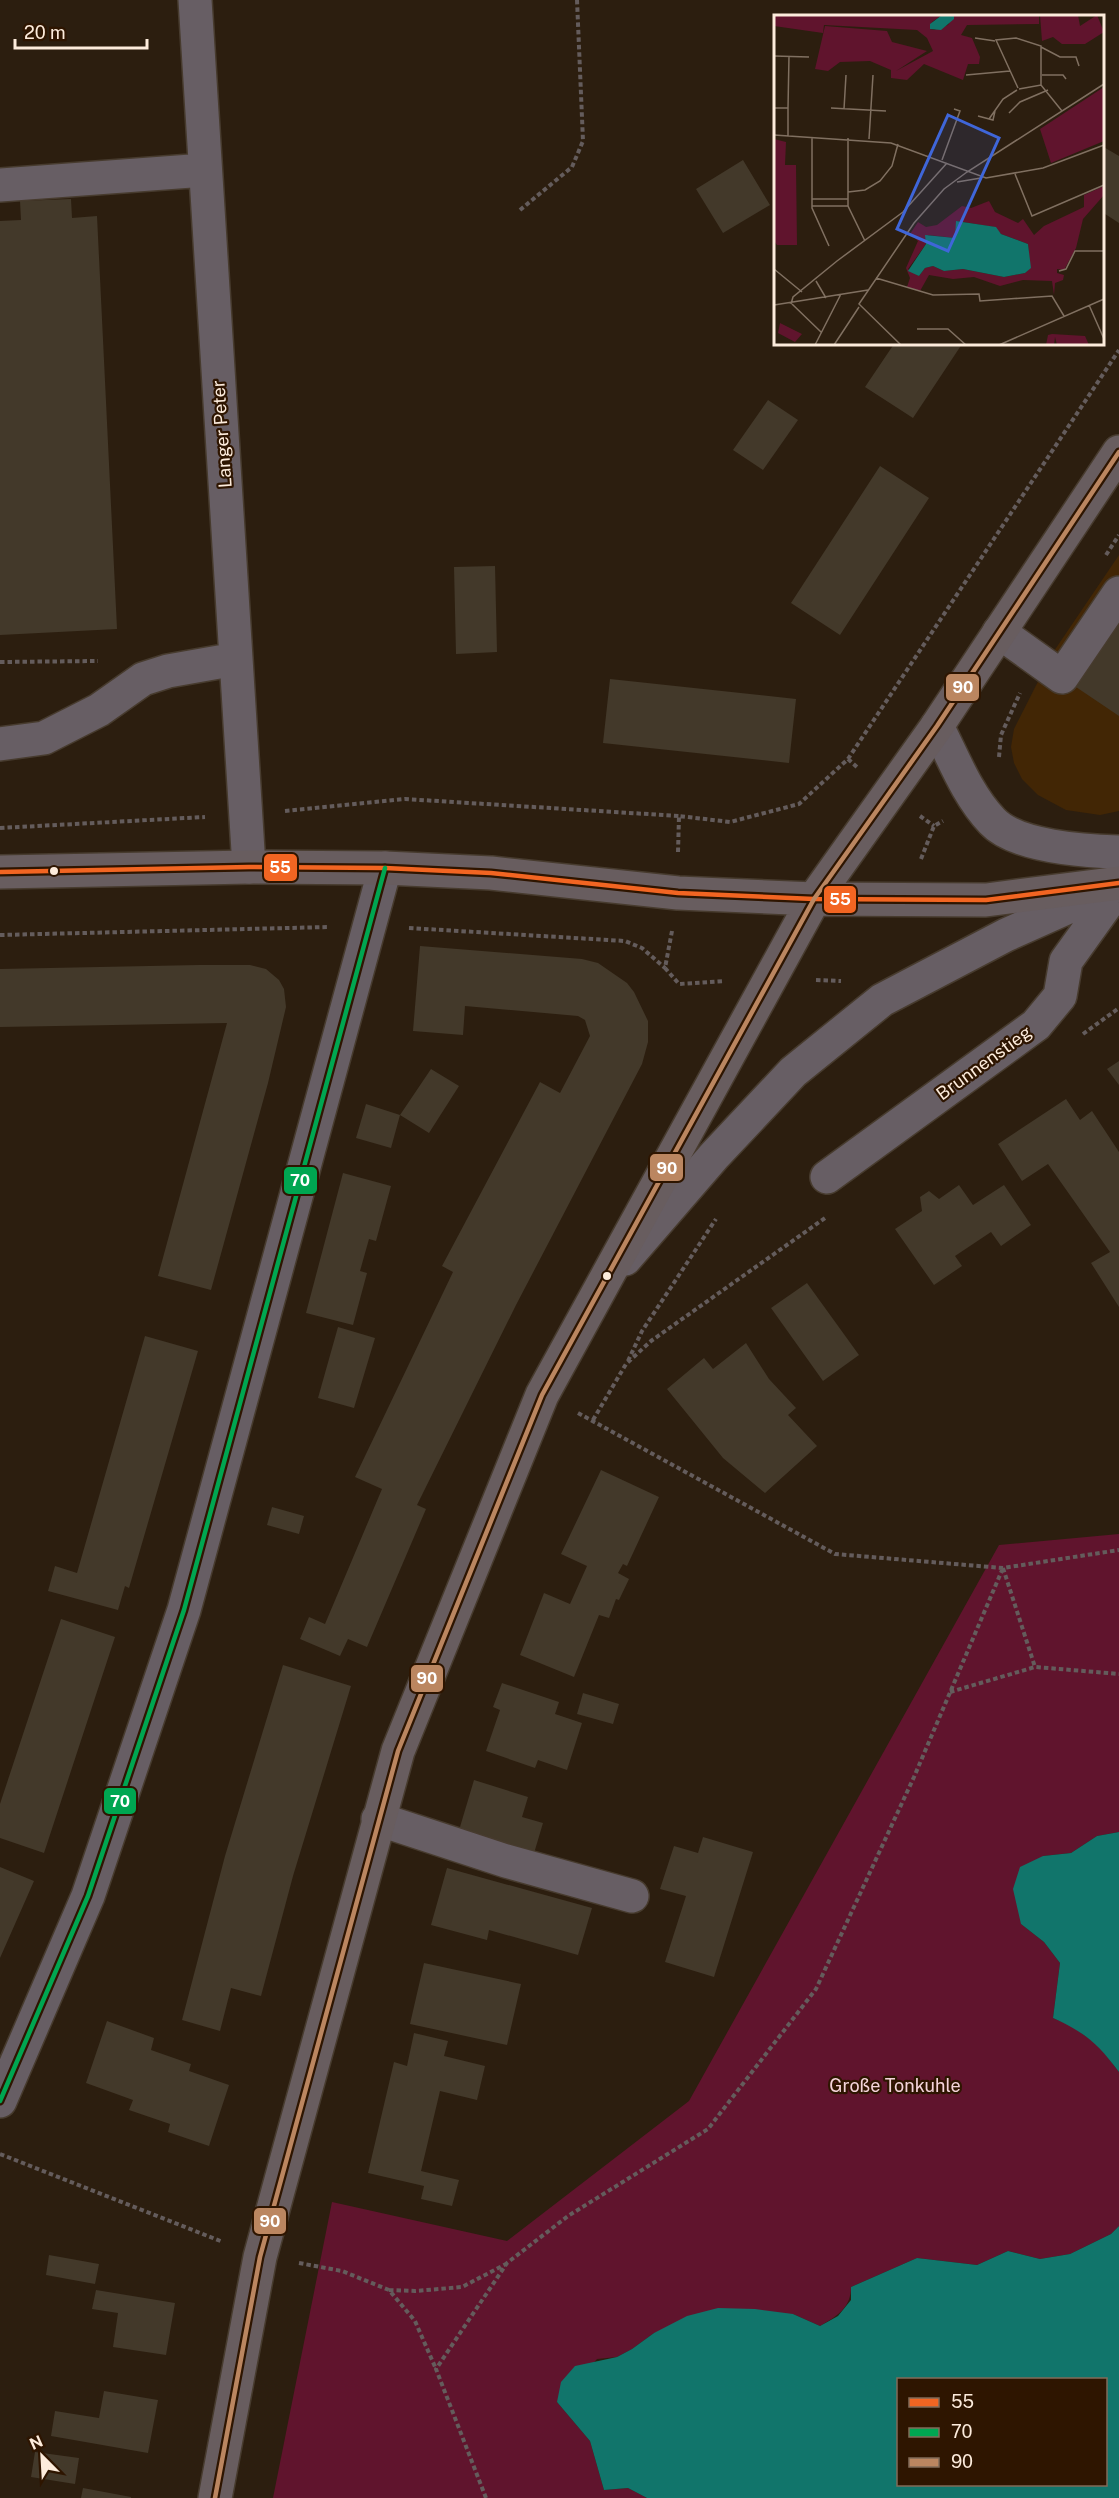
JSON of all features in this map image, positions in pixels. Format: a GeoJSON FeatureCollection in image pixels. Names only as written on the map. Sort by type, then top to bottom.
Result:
{"type":"FeatureCollection","features":[{"type":"Feature","properties":{"kind":"main road"},"geometry":{"type":"LineString","coordinates":[[215,2498],[260,2257],[398,1751],[542,1395],[814,899],[937,726],[1119,452]]}},
{"type":"Feature","properties":{"kind":"main road"},"geometry":{"type":"LineString","coordinates":[[0,872],[249,867],[385,868],[491,873],[678,893],[814,899],[986,900],[1119,885]]}},
{"type":"Feature","properties":{"kind":"street","name":"Langer Peter"},"geometry":{"type":"LineString","coordinates":[[195,0],[249,867]]}},
{"type":"Feature","properties":{"kind":"street"},"geometry":{"type":"LineString","coordinates":[[0,185],[205,170]]}},
{"type":"Feature","properties":{"kind":"street"},"geometry":{"type":"LineString","coordinates":[[999,632],[1062,677],[1119,594]]}},
{"type":"Feature","properties":{"kind":"street"},"geometry":{"type":"LineString","coordinates":[[0,744],[44,738],[99,710],[143,679],[168,671],[236,659]]}},
{"type":"Feature","properties":{"kind":"street"},"geometry":{"type":"LineString","coordinates":[[937,726],[977,802],[993,823],[1005,831],[1052,846],[1072,850],[1119,852]]}},
{"type":"Feature","properties":{"kind":"street"},"geometry":{"type":"LineString","coordinates":[[0,2101],[88,1896],[184,1610],[385,868]]}},
{"type":"Feature","properties":{"kind":"street"},"geometry":{"type":"LineString","coordinates":[[604,1283],[714,1156],[793,1072],[882,1000],[1006,935],[1119,885]]}},
{"type":"Feature","properties":{"kind":"street","name":"Brunnenstieg"},"geometry":{"type":"LineString","coordinates":[[827,1177],[1036,1026],[1060,996],[1066,961],[1119,885]]}},
{"type":"Feature","properties":{"kind":"street"},"geometry":{"type":"LineString","coordinates":[[378,1819],[506,1862],[632,1896]]}},
{"type":"Feature","properties":{"kind":"path"},"geometry":{"type":"LineString","coordinates":[[520,210],[572,167],[583,141],[577,0]]}},
{"type":"Feature","properties":{"kind":"path"},"geometry":{"type":"LineString","coordinates":[[0,828],[246,815],[405,799],[679,816],[730,822],[798,804],[848,759],[1119,350]]}},
{"type":"Feature","properties":{"kind":"path"},"geometry":{"type":"LineString","coordinates":[[0,662],[102,661]]}},
{"type":"Feature","properties":{"kind":"path"},"geometry":{"type":"LineString","coordinates":[[678,893],[679,816]]}},
{"type":"Feature","properties":{"kind":"path"},"geometry":{"type":"LineString","coordinates":[[626,1364],[642,1331],[717,1217]]}},
{"type":"Feature","properties":{"kind":"path"},"geometry":{"type":"LineString","coordinates":[[542,1395],[836,1554],[1003,1568],[1119,1550]]}},
{"type":"Feature","properties":{"kind":"path"},"geometry":{"type":"LineString","coordinates":[[1003,1568],[1035,1667]]}},
{"type":"Feature","properties":{"kind":"path"},"geometry":{"type":"LineString","coordinates":[[0,2154],[260,2257],[342,2271],[389,2290],[415,2291],[462,2287],[507,2263],[568,2216],[708,2129],[816,1989],[909,1788],[1003,1568]]}},
{"type":"Feature","properties":{"kind":"path"},"geometry":{"type":"LineString","coordinates":[[950,1692],[1035,1667],[1119,1674]]}},
{"type":"Feature","properties":{"kind":"path"},"geometry":{"type":"LineString","coordinates":[[436,2368],[507,2263]]}},
{"type":"Feature","properties":{"kind":"path"},"geometry":{"type":"LineString","coordinates":[[389,2290],[415,2321],[436,2368],[486,2498]]}},
{"type":"Feature","properties":{"kind":"shaded area"},"geometry":{"type":"Polygon","coordinates":[[[1119,555],[1119,811],[1100,815],[1066,810],[1038,795],[1022,779],[1014,763],[1011,747],[1014,729],[1052,654],[1119,555]]]}},
{"type":"Feature","properties":{"kind":"green space","name":"Große Tonkuhle"},"geometry":{"type":"Polygon","coordinates":[[[1119,1534],[1119,1832],[1097,1836],[1071,1853],[1043,1856],[1021,1924],[1044,1942],[1060,1963],[1053,2018],[1072,2026],[1099,2046],[1119,2072],[1119,2226],[1111,2234],[1070,2254],[1040,2259],[1008,2251],[977,2265],[917,2258],[851,2287],[846,2306],[820,2326],[793,2314],[654,2333],[617,2357],[597,2359],[557,2402],[590,2441],[604,2490],[628,2488],[647,2498],[273,2498],[332,2202],[507,2241],[689,2101],[999,1545],[1119,1534]]]}},
{"type":"Feature","properties":{"kind":"water"},"geometry":{"type":"Polygon","coordinates":[[[1119,1832],[1119,2072],[1090,2040],[1053,2018],[1060,1963],[1044,1942],[1021,1924],[1013,1889],[1020,1867],[1043,1856],[1071,1853],[1097,1836],[1119,1832]]]}},
{"type":"Feature","properties":{"kind":"water"},"geometry":{"type":"Polygon","coordinates":[[[1119,2226],[1119,2498],[647,2498],[628,2488],[604,2490],[590,2441],[557,2402],[561,2382],[575,2366],[617,2357],[654,2333],[687,2316],[718,2308],[755,2309],[793,2314],[820,2326],[838,2316],[851,2300],[851,2287],[917,2258],[977,2265],[1008,2251],[1040,2259],[1070,2254],[1111,2234],[1119,2226]]]}},
{"type":"Feature","properties":{"kind":"building"},"geometry":{"type":"Polygon","coordinates":[[[1104,147],[1119,156],[1119,223],[1104,213],[1104,147]]]}},
{"type":"Feature","properties":{"kind":"building"},"geometry":{"type":"Polygon","coordinates":[[[743,160],[770,205],[723,233],[696,189],[743,160]]]}},
{"type":"Feature","properties":{"kind":"building"},"geometry":{"type":"Polygon","coordinates":[[[71,199],[72,218],[97,216],[117,629],[0,635],[0,221],[21,220],[20,201],[71,199]]]}},
{"type":"Feature","properties":{"kind":"building"},"geometry":{"type":"Polygon","coordinates":[[[893,345],[961,345],[913,418],[865,387],[893,345]]]}},
{"type":"Feature","properties":{"kind":"building"},"geometry":{"type":"Polygon","coordinates":[[[768,400],[798,420],[763,470],[733,450],[768,400]]]}},
{"type":"Feature","properties":{"kind":"building"},"geometry":{"type":"Polygon","coordinates":[[[880,466],[929,498],[840,635],[791,603],[880,466]]]}},
{"type":"Feature","properties":{"kind":"building"},"geometry":{"type":"Polygon","coordinates":[[[495,566],[497,652],[456,654],[454,567],[495,566]]]}},
{"type":"Feature","properties":{"kind":"building"},"geometry":{"type":"Polygon","coordinates":[[[1119,622],[1119,716],[1076,687],[1119,622]]]}},
{"type":"Feature","properties":{"kind":"building"},"geometry":{"type":"Polygon","coordinates":[[[610,679],[796,699],[789,763],[603,743],[610,679]]]}},
{"type":"Feature","properties":{"kind":"building"},"geometry":{"type":"Polygon","coordinates":[[[420,946],[582,959],[598,963],[627,983],[634,992],[648,1021],[648,1042],[642,1064],[516,1305],[417,1505],[426,1509],[367,1647],[348,1639],[340,1656],[300,1639],[309,1617],[325,1624],[382,1489],[355,1477],[453,1272],[442,1266],[540,1082],[560,1093],[590,1036],[585,1020],[578,1016],[465,1006],[463,1035],[413,1031],[420,946]]]}},
{"type":"Feature","properties":{"kind":"building"},"geometry":{"type":"Polygon","coordinates":[[[250,965],[266,969],[279,980],[284,989],[286,1007],[268,1083],[211,1290],[158,1276],[227,1023],[0,1027],[0,969],[250,965]]]}},
{"type":"Feature","properties":{"kind":"building"},"geometry":{"type":"Polygon","coordinates":[[[1119,1061],[1119,1085],[1107,1069],[1119,1061]]]}},
{"type":"Feature","properties":{"kind":"building"},"geometry":{"type":"Polygon","coordinates":[[[431,1069],[459,1086],[429,1133],[400,1115],[431,1069]]]}},
{"type":"Feature","properties":{"kind":"building"},"geometry":{"type":"Polygon","coordinates":[[[1066,1099],[1080,1120],[1092,1111],[1119,1152],[1119,1307],[1091,1263],[1110,1252],[1048,1164],[1022,1181],[998,1144],[1066,1099]]]}},
{"type":"Feature","properties":{"kind":"building"},"geometry":{"type":"Polygon","coordinates":[[[366,1104],[400,1115],[391,1148],[356,1138],[366,1104]]]}},
{"type":"Feature","properties":{"kind":"building"},"geometry":{"type":"Polygon","coordinates":[[[343,1173],[391,1186],[376,1241],[369,1239],[360,1271],[367,1273],[353,1325],[306,1313],[343,1173]]]}},
{"type":"Feature","properties":{"kind":"building"},"geometry":{"type":"Polygon","coordinates":[[[959,1185],[973,1205],[1004,1185],[1031,1225],[1001,1246],[991,1232],[955,1256],[962,1266],[934,1285],[895,1229],[922,1211],[920,1197],[929,1191],[939,1199],[959,1185]]]}},
{"type":"Feature","properties":{"kind":"building"},"geometry":{"type":"Polygon","coordinates":[[[807,1283],[859,1355],[823,1381],[771,1308],[807,1283]]]}},
{"type":"Feature","properties":{"kind":"building"},"geometry":{"type":"Polygon","coordinates":[[[338,1327],[375,1338],[354,1408],[318,1398],[338,1327]]]}},
{"type":"Feature","properties":{"kind":"building"},"geometry":{"type":"Polygon","coordinates":[[[145,1336],[198,1351],[129,1588],[125,1586],[118,1610],[48,1591],[55,1566],[77,1573],[145,1336]]]}},
{"type":"Feature","properties":{"kind":"building"},"geometry":{"type":"Polygon","coordinates":[[[746,1343],[769,1379],[796,1408],[788,1415],[817,1446],[765,1493],[723,1458],[667,1389],[704,1358],[713,1369],[746,1343]]]}},
{"type":"Feature","properties":{"kind":"building"},"geometry":{"type":"Polygon","coordinates":[[[601,1470],[659,1497],[627,1566],[623,1564],[618,1573],[629,1579],[619,1600],[616,1599],[609,1618],[599,1615],[574,1677],[520,1655],[544,1593],[570,1604],[587,1566],[561,1554],[601,1470]]]}},
{"type":"Feature","properties":{"kind":"building"},"geometry":{"type":"Polygon","coordinates":[[[272,1507],[304,1516],[299,1534],[267,1525],[272,1507]]]}},
{"type":"Feature","properties":{"kind":"building"},"geometry":{"type":"Polygon","coordinates":[[[61,1619],[115,1637],[44,1853],[0,1838],[0,1804],[61,1619]]]}},
{"type":"Feature","properties":{"kind":"building"},"geometry":{"type":"Polygon","coordinates":[[[283,1665],[351,1686],[293,1876],[261,1996],[231,1988],[220,2031],[182,2020],[225,1856],[283,1665]]]}},
{"type":"Feature","properties":{"kind":"building"},"geometry":{"type":"Polygon","coordinates":[[[502,1683],[559,1702],[555,1714],[582,1723],[567,1770],[538,1760],[535,1768],[486,1751],[500,1710],[493,1707],[502,1683]]]}},
{"type":"Feature","properties":{"kind":"building"},"geometry":{"type":"Polygon","coordinates":[[[583,1693],[619,1704],[613,1724],[577,1714],[583,1693]]]}},
{"type":"Feature","properties":{"kind":"building"},"geometry":{"type":"Polygon","coordinates":[[[474,1780],[528,1797],[522,1817],[543,1823],[532,1860],[457,1837],[474,1780]]]}},
{"type":"Feature","properties":{"kind":"building"},"geometry":{"type":"Polygon","coordinates":[[[703,1837],[753,1852],[714,1977],[665,1962],[686,1896],[660,1889],[674,1846],[698,1853],[703,1837]]]}},
{"type":"Feature","properties":{"kind":"building"},"geometry":{"type":"Polygon","coordinates":[[[0,1867],[34,1881],[0,1958],[0,1867]]]}},
{"type":"Feature","properties":{"kind":"building"},"geometry":{"type":"Polygon","coordinates":[[[447,1868],[592,1908],[578,1955],[489,1930],[487,1940],[431,1925],[447,1868]]]}},
{"type":"Feature","properties":{"kind":"building"},"geometry":{"type":"Polygon","coordinates":[[[424,1963],[521,1984],[507,2045],[410,2024],[424,1963]]]}},
{"type":"Feature","properties":{"kind":"building"},"geometry":{"type":"Polygon","coordinates":[[[107,2021],[154,2038],[151,2050],[191,2064],[189,2071],[229,2085],[209,2146],[168,2132],[170,2124],[129,2110],[133,2100],[86,2083],[107,2021]]]}},
{"type":"Feature","properties":{"kind":"building"},"geometry":{"type":"Polygon","coordinates":[[[414,2033],[448,2041],[444,2056],[485,2066],[477,2100],[440,2091],[421,2171],[459,2180],[452,2206],[421,2199],[424,2186],[368,2173],[394,2062],[407,2066],[414,2033]]]}},
{"type":"Feature","properties":{"kind":"building"},"geometry":{"type":"Polygon","coordinates":[[[49,2255],[99,2264],[95,2284],[46,2275],[49,2255]]]}},
{"type":"Feature","properties":{"kind":"building"},"geometry":{"type":"Polygon","coordinates":[[[96,2290],[175,2303],[166,2355],[113,2347],[118,2313],[92,2309],[96,2290]]]}},
{"type":"Feature","properties":{"kind":"building"},"geometry":{"type":"Polygon","coordinates":[[[104,2391],[158,2400],[148,2453],[51,2436],[55,2411],[99,2418],[104,2391]]]}},
{"type":"Feature","properties":{"kind":"building"},"geometry":{"type":"Polygon","coordinates":[[[35,2452],[79,2458],[75,2484],[31,2477],[35,2452]]]}},
{"type":"Feature","properties":{"kind":"building"},"geometry":{"type":"Polygon","coordinates":[[[83,2488],[131,2497],[131,2498],[81,2498],[83,2488]]]}},
{"type":"Feature","properties":{"kind":"transit line","name":"90"},"geometry":{"type":"LineString","coordinates":[[215,2498],[260,2257],[398,1751],[542,1395],[814,899],[937,726],[1119,452]]}},
{"type":"Feature","properties":{"kind":"transit line","name":"55"},"geometry":{"type":"LineString","coordinates":[[0,872],[249,867],[385,868],[491,873],[678,893],[814,899],[986,900],[1119,883]]}},
{"type":"Feature","properties":{"kind":"transit line","name":"70"},"geometry":{"type":"LineString","coordinates":[[0,2101],[88,1896],[184,1610],[385,868]]}}]}
